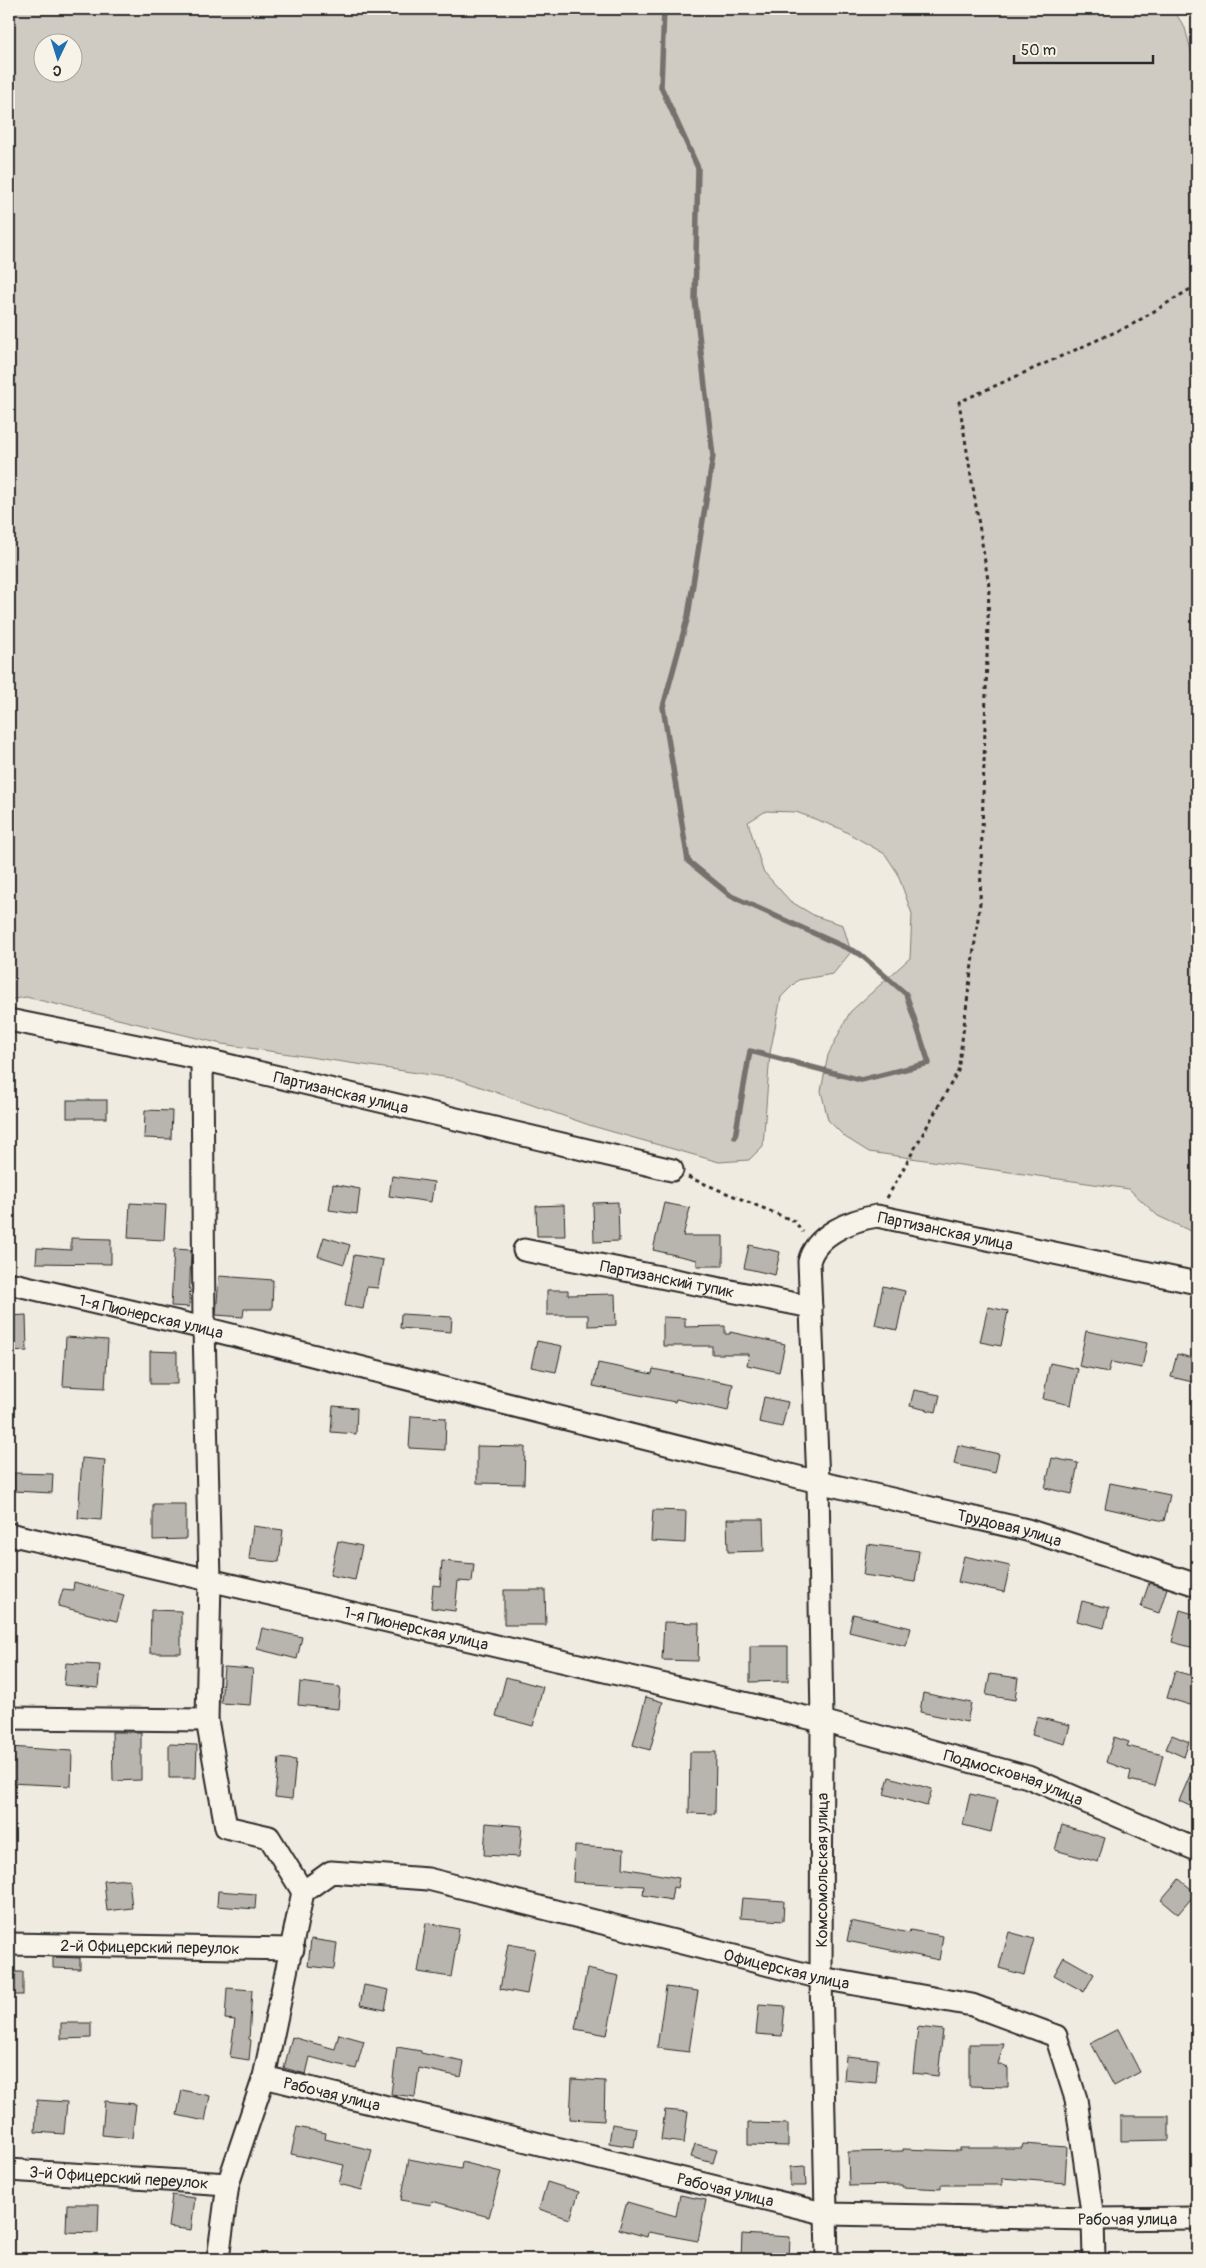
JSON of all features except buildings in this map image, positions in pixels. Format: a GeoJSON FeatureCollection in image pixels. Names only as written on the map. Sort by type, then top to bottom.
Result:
{"type":"FeatureCollection","features":[{"type":"Feature","properties":{"kind":"street","name":"Партизанская улица"},"geometry":{"type":"LineString","coordinates":[[9,1020],[202,1059],[672,1170]]}},
{"type":"Feature","properties":{"kind":"street"},"geometry":{"type":"LineString","coordinates":[[202,1059],[204,1328],[210,1580],[207,1720],[226,1827],[270,1837],[303,1892],[264,2077],[228,2184],[218,2259]]}},
{"type":"Feature","properties":{"kind":"street","name":"Партизанская улица"},"geometry":{"type":"LineString","coordinates":[[815,1245],[861,1218],[877,1216],[1197,1283]]}},
{"type":"Feature","properties":{"kind":"street"},"geometry":{"type":"LineString","coordinates":[[815,1245],[809,1262],[818,1482]]}},
{"type":"Feature","properties":{"kind":"street","name":"Партизанский тупик"},"geometry":{"type":"LineString","coordinates":[[524,1250],[811,1307]]}},
{"type":"Feature","properties":{"kind":"street","name":"1-я Пионерская улица"},"geometry":{"type":"LineString","coordinates":[[9,1283],[204,1328],[818,1482]]}},
{"type":"Feature","properties":{"kind":"street","name":"Трудовая улица"},"geometry":{"type":"LineString","coordinates":[[818,1482],[1027,1530],[1197,1585]]}},
{"type":"Feature","properties":{"kind":"street","name":"Комсомольская улица"},"geometry":{"type":"LineString","coordinates":[[818,1482],[822,1721],[821,1978],[828,2214],[827,2259]]}},
{"type":"Feature","properties":{"kind":"street","name":"1-я Пионерская улица"},"geometry":{"type":"LineString","coordinates":[[9,1534],[822,1721]]}},
{"type":"Feature","properties":{"kind":"street"},"geometry":{"type":"LineString","coordinates":[[9,1718],[207,1720]]}},
{"type":"Feature","properties":{"kind":"street","name":"Подмосковная улица"},"geometry":{"type":"LineString","coordinates":[[822,1721],[1028,1777],[1197,1850]]}},
{"type":"Feature","properties":{"kind":"street","name":"Офицерская улица"},"geometry":{"type":"LineString","coordinates":[[303,1892],[331,1872],[428,1880],[821,1978],[972,2005],[1056,2036],[1076,2099],[1093,2219]]}},
{"type":"Feature","properties":{"kind":"street","name":"2-й Офицерский переулок"},"geometry":{"type":"LineString","coordinates":[[9,1944],[292,1949]]}},
{"type":"Feature","properties":{"kind":"street","name":"Рабочая улица"},"geometry":{"type":"LineString","coordinates":[[264,2077],[828,2214],[1093,2219],[1197,2218]]}},
{"type":"Feature","properties":{"kind":"street","name":"3-й Офицерский переулок"},"geometry":{"type":"LineString","coordinates":[[9,2170],[228,2184]]}},
{"type":"Feature","properties":{"kind":"street"},"geometry":{"type":"LineString","coordinates":[[1093,2219],[1094,2259]]}},
{"type":"Feature","properties":{"kind":"path"},"geometry":{"type":"LineString","coordinates":[[877,1216],[958,1071],[980,903],[989,586],[959,402],[1133,324],[1197,285]]}},
{"type":"Feature","properties":{"kind":"path"},"geometry":{"type":"LineString","coordinates":[[672,1170],[794,1221],[815,1245]]}},
{"type":"Feature","properties":{"kind":"shaded area"},"geometry":{"type":"Polygon","coordinates":[[[9,9],[1173,9],[1185,28],[1197,72],[1197,1234],[1158,1216],[1129,1189],[869,1152],[845,1137],[828,1120],[821,1091],[828,1055],[850,1012],[910,958],[912,914],[897,872],[885,854],[839,828],[796,812],[766,811],[748,822],[763,871],[790,901],[815,916],[843,925],[851,952],[833,974],[798,980],[781,997],[770,1053],[763,1146],[749,1160],[719,1162],[592,1126],[458,1079],[222,1044],[26,997],[9,1000],[9,9]]]}},
{"type":"Feature","properties":{"kind":"waterway"},"geometry":{"type":"LineString","coordinates":[[664,9],[661,87],[698,168],[695,300],[713,456],[688,616],[663,707],[688,861],[731,896],[860,954],[906,994],[929,1063],[861,1080],[750,1051],[735,1137]]}}]}
